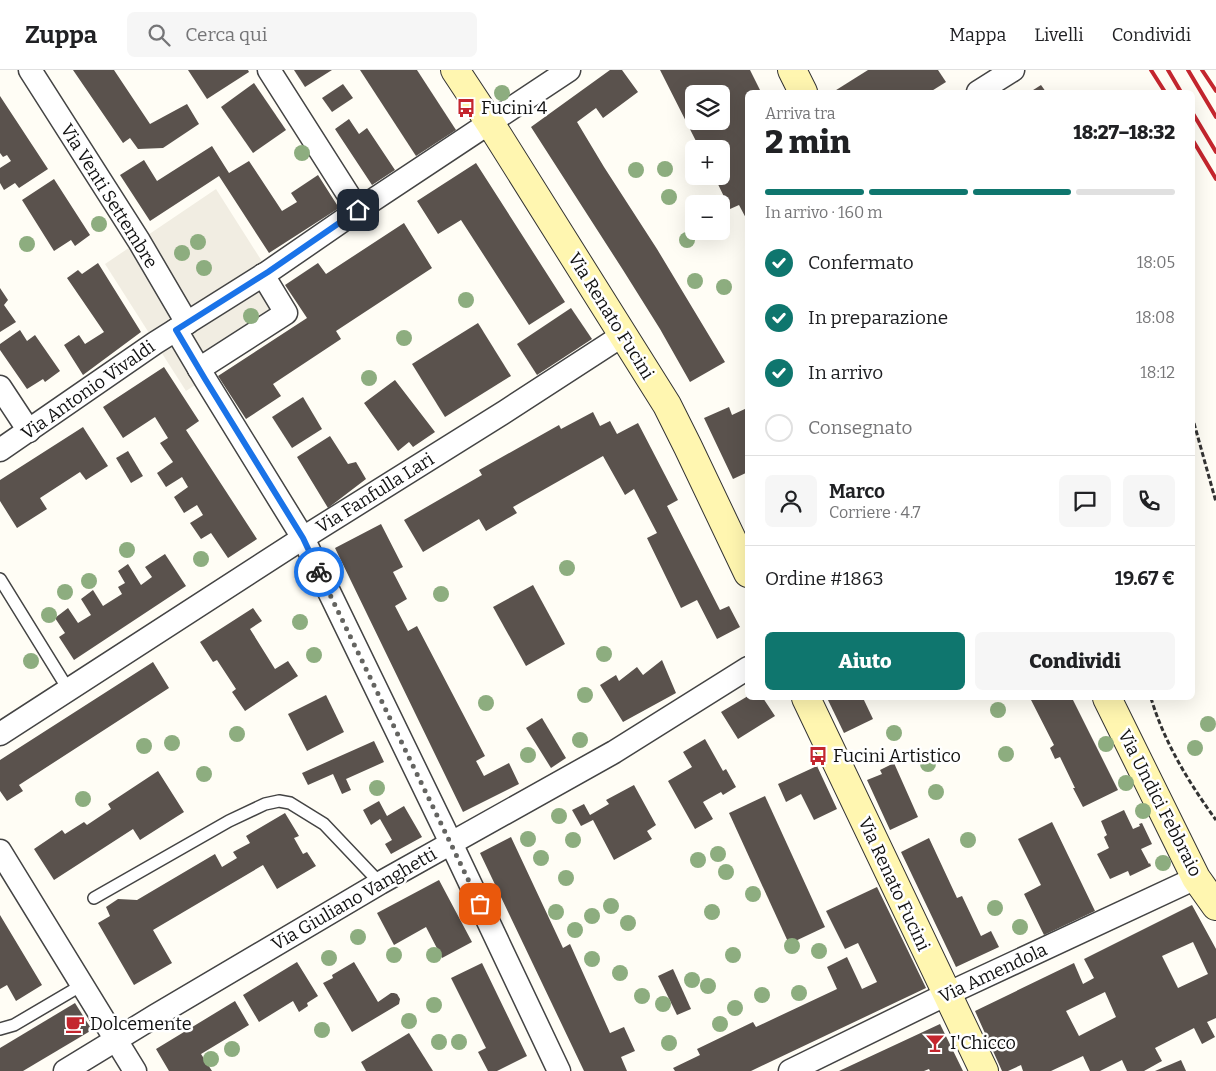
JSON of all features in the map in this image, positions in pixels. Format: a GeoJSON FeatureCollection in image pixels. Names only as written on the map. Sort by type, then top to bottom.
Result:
{"type":"FeatureCollection","features":[{"type":"Feature","properties":{"kind":"main road","name":"Via Renato Fucini"},"geometry":{"type":"LineString","coordinates":[[455,70],[667,405],[745,567]]}},
{"type":"Feature","properties":{"kind":"main road"},"geometry":{"type":"LineString","coordinates":[[792,70],[802,90]]}},
{"type":"Feature","properties":{"kind":"main road","name":"Via Renato Fucini"},"geometry":{"type":"LineString","coordinates":[[807,700],[984,1071]]}},
{"type":"Feature","properties":{"kind":"main road","name":"Via Undici Febbraio"},"geometry":{"type":"LineString","coordinates":[[1108,700],[1196,878],[1216,906]]}},
{"type":"Feature","properties":{"kind":"street","name":"Via Venti Settembre"},"geometry":{"type":"LineString","coordinates":[[30,70],[138,241],[181,326],[199,369],[303,538],[559,1071]]}},
{"type":"Feature","properties":{"kind":"street"},"geometry":{"type":"LineString","coordinates":[[269,70],[358,210]]}},
{"type":"Feature","properties":{"kind":"street","name":"Via Antonio Vivaldi"},"geometry":{"type":"LineString","coordinates":[[0,450],[181,326],[263,275],[569,70]]}},
{"type":"Feature","properties":{"kind":"street"},"geometry":{"type":"LineString","coordinates":[[981,90],[1013,70]]}},
{"type":"Feature","properties":{"kind":"street"},"geometry":{"type":"LineString","coordinates":[[199,369],[286,313],[263,275]]}},
{"type":"Feature","properties":{"kind":"street","name":"Via Fanfulla Lari"},"geometry":{"type":"LineString","coordinates":[[0,734],[303,538],[506,411],[623,335]]}},
{"type":"Feature","properties":{"kind":"street"},"geometry":{"type":"LineString","coordinates":[[0,387],[29,431]]}},
{"type":"Feature","properties":{"kind":"street","name":"Via Giuliano Vanghetti"},"geometry":{"type":"LineString","coordinates":[[66,1071],[380,883],[614,752],[745,670]]}},
{"type":"Feature","properties":{"kind":"street"},"geometry":{"type":"LineString","coordinates":[[0,851],[135,1071]]}},
{"type":"Feature","properties":{"kind":"street","name":"Via Amendola"},"geometry":{"type":"LineString","coordinates":[[790,1071],[947,994],[1196,878]]}},
{"type":"Feature","properties":{"kind":"lane"},"geometry":{"type":"LineString","coordinates":[[0,579],[68,689]]}},
{"type":"Feature","properties":{"kind":"lane"},"geometry":{"type":"LineString","coordinates":[[94,898],[237,818],[265,804],[279,801],[290,803],[302,809],[324,824],[380,883]]}},
{"type":"Feature","properties":{"kind":"lane"},"geometry":{"type":"LineString","coordinates":[[0,1029],[14,1025],[82,985]]}},
{"type":"Feature","properties":{"kind":"path"},"geometry":{"type":"LineString","coordinates":[[1195,427],[1216,502]]}},
{"type":"Feature","properties":{"kind":"path"},"geometry":{"type":"LineString","coordinates":[[1152,700],[1178,762],[1216,820]]}},
{"type":"Feature","properties":{"kind":"shaded area"},"geometry":{"type":"Polygon","coordinates":[[[216,189],[298,318],[186,391],[105,264],[216,189]]]}},
{"type":"Feature","properties":{"kind":"building"},"geometry":{"type":"Polygon","coordinates":[[[73,70],[114,70],[150,124],[187,104],[199,124],[163,148],[138,149],[130,138],[123,143],[73,70]]]}},
{"type":"Feature","properties":{"kind":"building"},"geometry":{"type":"Polygon","coordinates":[[[188,70],[248,70],[249,72],[207,99],[188,70]]]}},
{"type":"Feature","properties":{"kind":"building"},"geometry":{"type":"Polygon","coordinates":[[[294,70],[332,70],[305,87],[294,70]]]}},
{"type":"Feature","properties":{"kind":"building"},"geometry":{"type":"Polygon","coordinates":[[[360,70],[417,70],[456,130],[416,156],[360,70]]]}},
{"type":"Feature","properties":{"kind":"building"},"geometry":{"type":"Polygon","coordinates":[[[610,70],[622,70],[638,92],[603,118],[596,108],[577,122],[725,362],[690,382],[660,329],[531,127],[610,70]]]}},
{"type":"Feature","properties":{"kind":"building"},"geometry":{"type":"Polygon","coordinates":[[[660,70],[750,70],[760,90],[745,90],[745,216],[739,205],[730,209],[730,195],[723,195],[718,185],[730,185],[730,140],[695,140],[690,130],[730,130],[730,85],[685,85],[685,119],[660,70]]]}},
{"type":"Feature","properties":{"kind":"building"},"geometry":{"type":"Polygon","coordinates":[[[868,70],[938,70],[946,82],[933,90],[836,90],[868,70]]]}},
{"type":"Feature","properties":{"kind":"building"},"geometry":{"type":"Polygon","coordinates":[[[254,83],[286,130],[253,153],[221,107],[254,83]]]}},
{"type":"Feature","properties":{"kind":"building"},"geometry":{"type":"Polygon","coordinates":[[[343,84],[353,98],[332,112],[322,98],[343,84]]]}},
{"type":"Feature","properties":{"kind":"building"},"geometry":{"type":"Polygon","coordinates":[[[1041,85],[1045,90],[1033,90],[1041,85]]]}},
{"type":"Feature","properties":{"kind":"building"},"geometry":{"type":"Polygon","coordinates":[[[0,96],[48,169],[19,188],[15,183],[4,190],[0,183],[0,168],[11,161],[7,155],[3,157],[0,153],[0,96]]]}},
{"type":"Feature","properties":{"kind":"building"},"geometry":{"type":"Polygon","coordinates":[[[349,119],[359,134],[367,128],[395,170],[372,185],[335,129],[349,119]]]}},
{"type":"Feature","properties":{"kind":"building"},"geometry":{"type":"Polygon","coordinates":[[[212,146],[229,173],[249,161],[282,211],[297,202],[291,193],[318,175],[339,208],[269,253],[219,176],[150,221],[120,175],[144,160],[157,181],[212,146]]]}},
{"type":"Feature","properties":{"kind":"building"},"geometry":{"type":"Polygon","coordinates":[[[476,163],[565,302],[529,325],[461,220],[438,234],[417,201],[476,163]]]}},
{"type":"Feature","properties":{"kind":"building"},"geometry":{"type":"Polygon","coordinates":[[[54,179],[90,235],[75,246],[71,240],[54,251],[22,200],[54,179]]]}},
{"type":"Feature","properties":{"kind":"building"},"geometry":{"type":"Polygon","coordinates":[[[404,223],[432,268],[336,331],[341,339],[273,384],[281,396],[246,419],[218,376],[307,318],[285,285],[318,263],[326,274],[404,223]]]}},
{"type":"Feature","properties":{"kind":"building"},"geometry":{"type":"Polygon","coordinates":[[[98,263],[141,332],[83,375],[64,345],[79,335],[85,344],[104,332],[67,278],[78,270],[82,274],[98,263]]]}},
{"type":"Feature","properties":{"kind":"building"},"geometry":{"type":"Polygon","coordinates":[[[0,288],[8,300],[4,305],[16,322],[0,332],[0,288]]]}},
{"type":"Feature","properties":{"kind":"building"},"geometry":{"type":"Polygon","coordinates":[[[571,308],[592,339],[537,375],[517,344],[571,308]]]}},
{"type":"Feature","properties":{"kind":"building"},"geometry":{"type":"Polygon","coordinates":[[[478,323],[511,376],[445,417],[412,364],[478,323]]]}},
{"type":"Feature","properties":{"kind":"building"},"geometry":{"type":"Polygon","coordinates":[[[20,330],[27,341],[35,335],[60,371],[45,382],[43,379],[27,389],[0,350],[0,344],[20,330]]]}},
{"type":"Feature","properties":{"kind":"building"},"geometry":{"type":"Polygon","coordinates":[[[164,367],[199,421],[186,430],[257,539],[228,558],[211,533],[201,539],[190,523],[203,515],[197,505],[184,513],[174,497],[188,487],[182,477],[166,487],[157,473],[173,462],[160,443],[168,438],[155,417],[123,438],[103,407],[164,367]]]}},
{"type":"Feature","properties":{"kind":"building"},"geometry":{"type":"Polygon","coordinates":[[[395,380],[435,432],[413,447],[409,442],[398,451],[364,403],[395,380]]]}},
{"type":"Feature","properties":{"kind":"building"},"geometry":{"type":"Polygon","coordinates":[[[303,397],[322,429],[292,448],[272,417],[303,397]]]}},
{"type":"Feature","properties":{"kind":"building"},"geometry":{"type":"Polygon","coordinates":[[[729,407],[732,415],[745,409],[745,473],[733,479],[704,418],[729,407]]]}},
{"type":"Feature","properties":{"kind":"building"},"geometry":{"type":"Polygon","coordinates":[[[593,412],[600,426],[610,421],[617,434],[638,423],[678,500],[667,506],[720,610],[729,606],[740,627],[717,639],[697,600],[681,608],[647,538],[657,533],[634,489],[625,495],[603,456],[513,507],[517,513],[486,531],[479,519],[423,552],[404,520],[482,475],[479,470],[559,425],[561,429],[593,412]]]}},
{"type":"Feature","properties":{"kind":"building"},"geometry":{"type":"Polygon","coordinates":[[[83,427],[108,466],[86,480],[80,472],[40,498],[47,509],[17,528],[0,501],[0,480],[83,427]]]}},
{"type":"Feature","properties":{"kind":"building"},"geometry":{"type":"Polygon","coordinates":[[[330,436],[348,464],[356,462],[366,479],[328,508],[297,457],[330,436]]]}},
{"type":"Feature","properties":{"kind":"building"},"geometry":{"type":"Polygon","coordinates":[[[128,451],[143,476],[131,483],[116,458],[128,451]]]}},
{"type":"Feature","properties":{"kind":"building"},"geometry":{"type":"Polygon","coordinates":[[[381,524],[403,567],[393,572],[407,599],[395,606],[408,631],[417,626],[485,756],[476,761],[484,776],[509,763],[519,784],[463,812],[335,548],[381,524]]]}},
{"type":"Feature","properties":{"kind":"building"},"geometry":{"type":"Polygon","coordinates":[[[165,554],[186,586],[74,660],[59,637],[65,633],[55,618],[68,608],[78,623],[91,615],[81,599],[93,590],[103,606],[122,594],[118,587],[125,583],[118,571],[128,564],[141,585],[152,577],[145,567],[165,554]]]}},
{"type":"Feature","properties":{"kind":"building"},"geometry":{"type":"Polygon","coordinates":[[[533,585],[565,644],[526,666],[493,607],[533,585]]]}},
{"type":"Feature","properties":{"kind":"building"},"geometry":{"type":"Polygon","coordinates":[[[253,608],[262,621],[250,629],[275,669],[288,661],[298,676],[245,711],[232,692],[236,689],[217,660],[213,662],[200,642],[253,608]]]}},
{"type":"Feature","properties":{"kind":"building"},"geometry":{"type":"Polygon","coordinates":[[[662,660],[676,693],[623,722],[600,685],[616,675],[619,681],[637,667],[643,675],[662,660]]]}},
{"type":"Feature","properties":{"kind":"building"},"geometry":{"type":"Polygon","coordinates":[[[153,662],[169,688],[19,785],[23,791],[7,801],[0,791],[0,760],[153,662]]]}},
{"type":"Feature","properties":{"kind":"building"},"geometry":{"type":"Polygon","coordinates":[[[326,695],[344,732],[307,751],[288,714],[326,695]]]}},
{"type":"Feature","properties":{"kind":"building"},"geometry":{"type":"Polygon","coordinates":[[[745,698],[745,700],[764,700],[775,716],[738,739],[721,712],[745,698]]]}},
{"type":"Feature","properties":{"kind":"building"},"geometry":{"type":"Polygon","coordinates":[[[828,700],[864,700],[873,719],[844,733],[828,700]]]}},
{"type":"Feature","properties":{"kind":"building"},"geometry":{"type":"Polygon","coordinates":[[[1031,700],[1073,700],[1118,790],[1083,807],[1060,757],[1055,759],[1050,748],[1054,745],[1031,700]]]}},
{"type":"Feature","properties":{"kind":"building"},"geometry":{"type":"Polygon","coordinates":[[[542,718],[566,758],[551,768],[526,728],[542,718]]]}},
{"type":"Feature","properties":{"kind":"building"},"geometry":{"type":"Polygon","coordinates":[[[705,739],[723,771],[726,769],[736,787],[723,795],[721,792],[703,802],[713,819],[695,829],[668,781],[692,767],[683,752],[705,739]]]}},
{"type":"Feature","properties":{"kind":"building"},"geometry":{"type":"Polygon","coordinates":[[[374,741],[384,762],[346,779],[351,790],[342,794],[333,774],[308,785],[302,773],[374,741]]]}},
{"type":"Feature","properties":{"kind":"building"},"geometry":{"type":"Polygon","coordinates":[[[894,763],[918,817],[890,830],[867,780],[882,774],[880,770],[894,763]]]}},
{"type":"Feature","properties":{"kind":"building"},"geometry":{"type":"Polygon","coordinates":[[[817,766],[837,809],[814,820],[801,794],[786,802],[778,784],[817,766]]]}},
{"type":"Feature","properties":{"kind":"building"},"geometry":{"type":"Polygon","coordinates":[[[158,771],[184,812],[140,840],[133,829],[54,880],[34,849],[62,830],[65,834],[84,822],[87,825],[111,809],[108,804],[158,771]]]}},
{"type":"Feature","properties":{"kind":"building"},"geometry":{"type":"Polygon","coordinates":[[[634,785],[656,825],[647,831],[652,839],[614,860],[593,820],[581,826],[572,810],[584,804],[590,815],[609,804],[606,800],[634,785]]]}},
{"type":"Feature","properties":{"kind":"building"},"geometry":{"type":"Polygon","coordinates":[[[765,796],[825,927],[789,944],[729,813],[765,796]]]}},
{"type":"Feature","properties":{"kind":"building"},"geometry":{"type":"Polygon","coordinates":[[[379,801],[387,816],[404,806],[422,837],[391,854],[385,844],[392,840],[380,819],[371,825],[363,810],[379,801]]]}},
{"type":"Feature","properties":{"kind":"building"},"geometry":{"type":"Polygon","coordinates":[[[1124,810],[1133,829],[1142,823],[1152,844],[1141,849],[1151,866],[1130,876],[1128,871],[1110,879],[1097,854],[1109,848],[1104,837],[1107,835],[1101,821],[1124,810]]]}},
{"type":"Feature","properties":{"kind":"building"},"geometry":{"type":"Polygon","coordinates":[[[285,813],[299,836],[294,838],[303,854],[307,852],[316,866],[277,889],[263,865],[153,930],[172,963],[134,985],[98,923],[110,916],[106,907],[118,899],[137,900],[215,854],[222,867],[237,858],[233,852],[250,843],[246,836],[285,813]]]}},
{"type":"Feature","properties":{"kind":"building"},"geometry":{"type":"Polygon","coordinates":[[[1052,822],[1095,911],[1044,935],[1024,894],[1041,885],[1018,839],[1052,822]]]}},
{"type":"Feature","properties":{"kind":"building"},"geometry":{"type":"Polygon","coordinates":[[[511,837],[563,948],[570,944],[610,1033],[624,1027],[635,1051],[621,1057],[627,1071],[584,1071],[480,853],[511,837]]]}},
{"type":"Feature","properties":{"kind":"building"},"geometry":{"type":"Polygon","coordinates":[[[929,838],[957,898],[962,896],[981,936],[991,931],[999,947],[956,967],[901,852],[929,838]]]}},
{"type":"Feature","properties":{"kind":"building"},"geometry":{"type":"Polygon","coordinates":[[[439,880],[472,942],[442,958],[426,927],[394,945],[377,913],[439,880]]]}},
{"type":"Feature","properties":{"kind":"building"},"geometry":{"type":"Polygon","coordinates":[[[877,887],[926,988],[751,1071],[675,1071],[673,1068],[700,1055],[697,1049],[753,1022],[756,1027],[837,989],[827,967],[847,957],[862,989],[877,982],[858,943],[845,949],[826,911],[877,887]]]}},
{"type":"Feature","properties":{"kind":"building"},"geometry":{"type":"Polygon","coordinates":[[[1192,905],[1216,949],[1216,1018],[1207,1022],[1215,1037],[1202,1044],[1194,1028],[1155,1048],[1162,1061],[1144,1071],[1127,1071],[1122,1060],[1100,1071],[1090,1071],[1083,1056],[1051,1071],[1023,1071],[1021,1065],[1008,1071],[1002,1071],[975,1011],[1074,963],[1083,984],[1094,978],[1084,959],[1192,905]],[[1193,942],[1162,956],[1178,988],[1208,974],[1193,942]],[[1105,992],[1066,1011],[1079,1036],[1116,1017],[1105,992]]]}},
{"type":"Feature","properties":{"kind":"building"},"geometry":{"type":"Polygon","coordinates":[[[0,915],[42,985],[16,1001],[7,985],[0,989],[0,915]]]}},
{"type":"Feature","properties":{"kind":"building"},"geometry":{"type":"Polygon","coordinates":[[[297,962],[318,996],[307,1003],[308,1006],[299,1012],[293,1001],[259,1022],[243,995],[297,962]]]}},
{"type":"Feature","properties":{"kind":"building"},"geometry":{"type":"Polygon","coordinates":[[[354,962],[378,1002],[391,993],[397,994],[400,999],[399,1004],[352,1032],[323,983],[333,978],[332,975],[354,962]]]}},
{"type":"Feature","properties":{"kind":"building"},"geometry":{"type":"Polygon","coordinates":[[[482,963],[527,1056],[497,1071],[488,1071],[478,1052],[486,1048],[451,978],[482,963]]]}},
{"type":"Feature","properties":{"kind":"building"},"geometry":{"type":"Polygon","coordinates":[[[673,969],[691,1009],[677,1015],[658,976],[673,969]]]}},
{"type":"Feature","properties":{"kind":"building"},"geometry":{"type":"Polygon","coordinates":[[[235,1001],[249,1025],[201,1054],[212,1071],[169,1071],[156,1049],[235,1001]]]}},
{"type":"Feature","properties":{"kind":"building"},"geometry":{"type":"Polygon","coordinates":[[[75,1003],[92,1030],[23,1071],[0,1071],[0,1048],[75,1003]]]}},
{"type":"Feature","properties":{"kind":"building"},"geometry":{"type":"Polygon","coordinates":[[[940,1024],[963,1071],[930,1071],[929,1069],[924,1071],[839,1071],[940,1024]]]}},
{"type":"Feature","properties":{"kind":"building"},"geometry":{"type":"Polygon","coordinates":[[[409,1033],[433,1071],[366,1071],[361,1062],[409,1033]]]}},
{"type":"Feature","properties":{"kind":"building"},"geometry":{"type":"Polygon","coordinates":[[[1181,1060],[1186,1071],[1155,1071],[1181,1060]]]}},
{"type":"Feature","properties":{"kind":"railway"},"geometry":{"type":"LineString","coordinates":[[1151,70],[1164,90]]}},
{"type":"Feature","properties":{"kind":"railway"},"geometry":{"type":"LineString","coordinates":[[1168,70],[1180,90]]}},
{"type":"Feature","properties":{"kind":"railway"},"geometry":{"type":"LineString","coordinates":[[1188,70],[1216,117]]}},
{"type":"Feature","properties":{"kind":"railway"},"geometry":{"type":"LineString","coordinates":[[1202,70],[1216,91]]}},
{"type":"Feature","properties":{"kind":"railway"},"geometry":{"type":"LineString","coordinates":[[1195,117],[1216,152]]}},
{"type":"Feature","properties":{"kind":"railway"},"geometry":{"type":"LineString","coordinates":[[1195,144],[1216,179]]}},
{"type":"Feature","properties":{"kind":"way so far"},"geometry":{"type":"LineString","coordinates":[[319,572],[480,904]]}},
{"type":"Feature","properties":{"kind":"place","name":"Fucini 4"},"geometry":{"type":"Point","coordinates":[466,108]}},
{"type":"Feature","properties":{"kind":"place","name":"Fucini Artistico"},"geometry":{"type":"Point","coordinates":[818,756]}},
{"type":"Feature","properties":{"kind":"place","name":"Dolcemente"},"geometry":{"type":"Point","coordinates":[75,1024]}},
{"type":"Feature","properties":{"kind":"place","name":"I'Chicco"},"geometry":{"type":"Point","coordinates":[935,1043]}},
{"type":"Feature","properties":{"kind":"route"},"geometry":{"type":"LineString","coordinates":[[319,572],[303,538],[176,330],[268,272],[358,210]]}}]}
